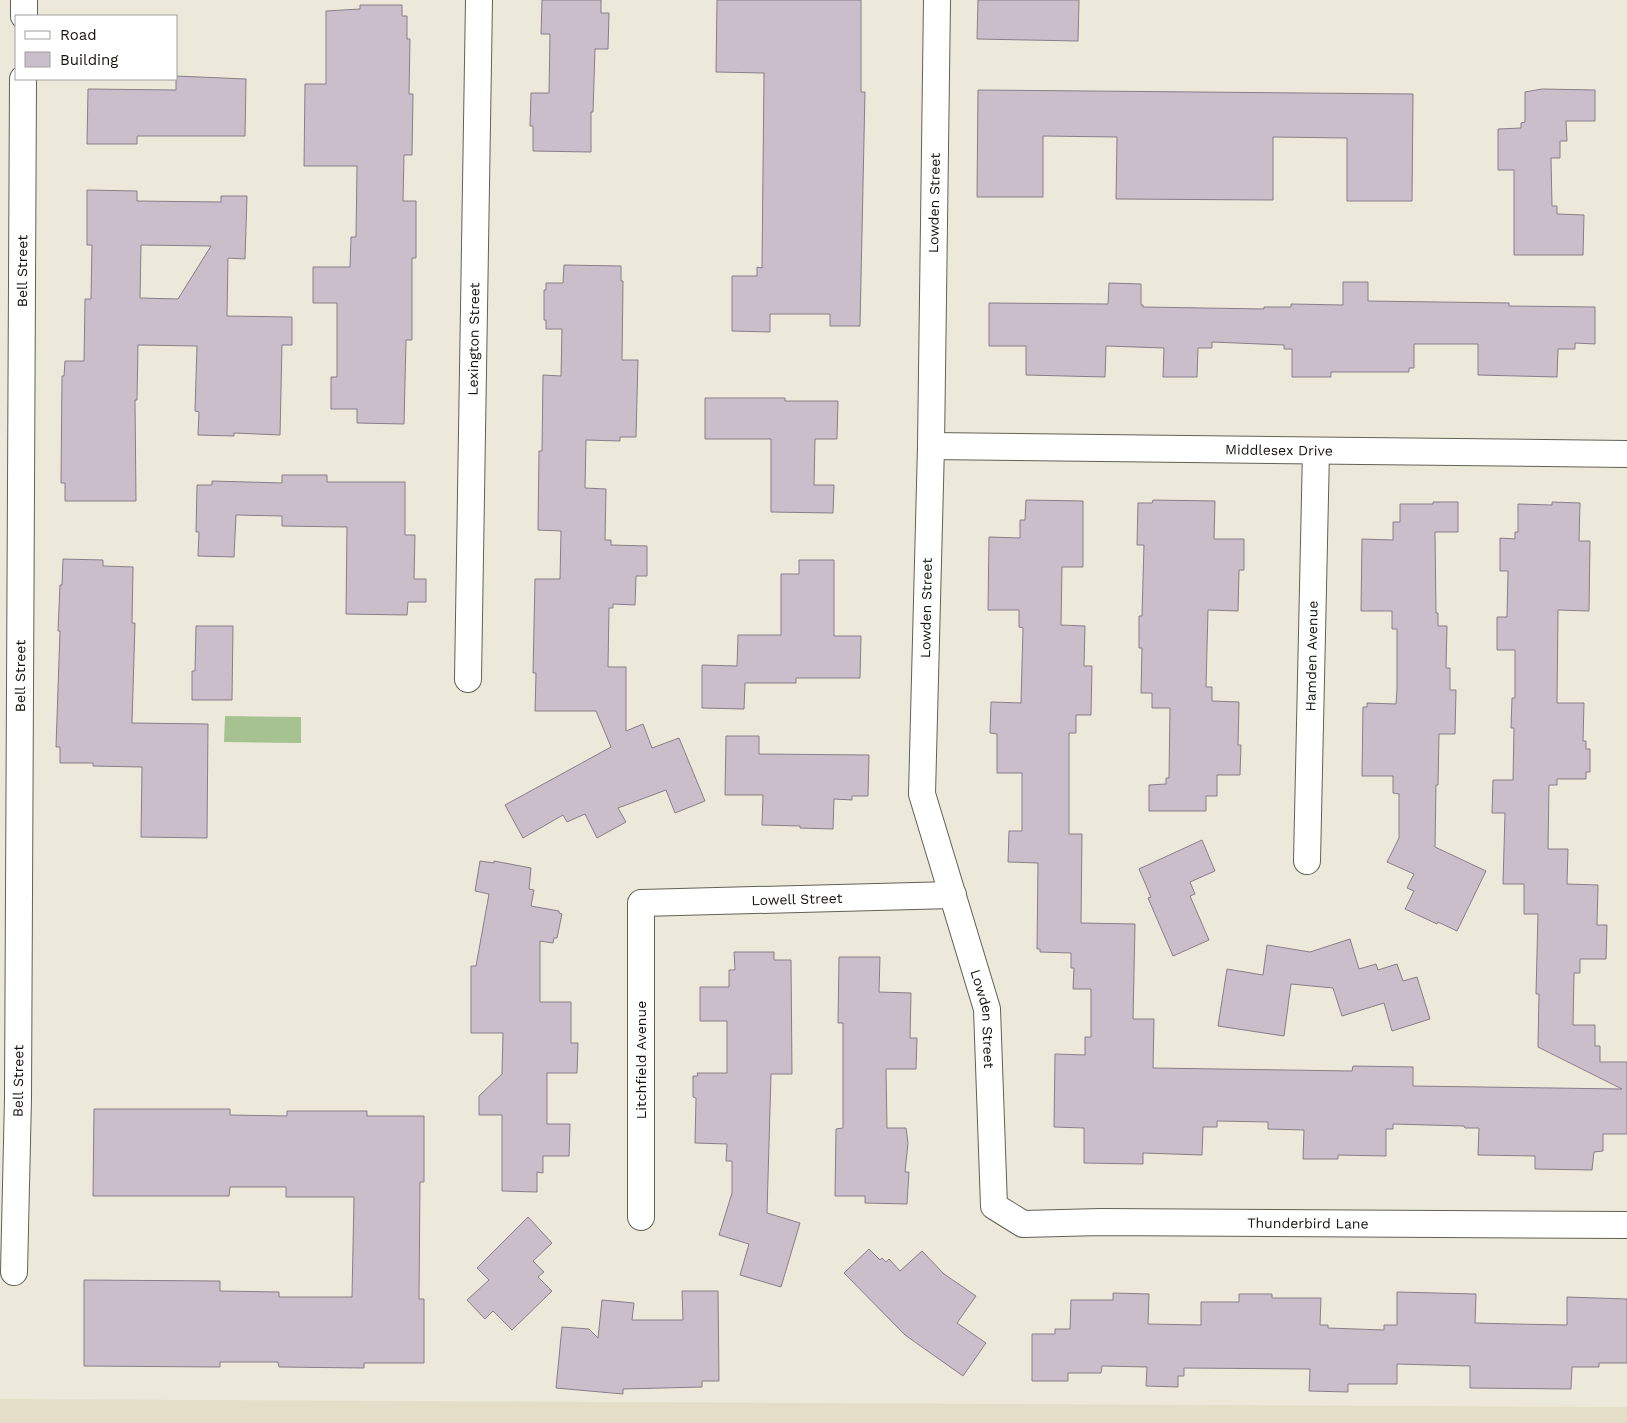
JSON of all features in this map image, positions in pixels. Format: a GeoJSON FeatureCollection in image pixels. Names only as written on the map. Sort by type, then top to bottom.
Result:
{"type":"FeatureCollection","features":[{"type":"Feature","properties":{"kind":"street"},"geometry":{"type":"LineString","coordinates":[[24,0],[24,15]]}},
{"type":"Feature","properties":{"kind":"street","name":"Lexington Street"},"geometry":{"type":"LineString","coordinates":[[468,679],[479,0]]}},
{"type":"Feature","properties":{"kind":"street","name":"Lowden Street"},"geometry":{"type":"LineString","coordinates":[[937,0],[931,446],[922,794],[987,1009],[994,1206]]}},
{"type":"Feature","properties":{"kind":"street","name":"Bell Street"},"geometry":{"type":"LineString","coordinates":[[14,1272],[18,1088],[23,80]]}},
{"type":"Feature","properties":{"kind":"street","name":"Middlesex Drive"},"geometry":{"type":"LineString","coordinates":[[931,446],[1627,454]]}},
{"type":"Feature","properties":{"kind":"street","name":"Hamden Avenue"},"geometry":{"type":"LineString","coordinates":[[1307,861],[1316,451]]}},
{"type":"Feature","properties":{"kind":"street","name":"Lowell Street"},"geometry":{"type":"LineString","coordinates":[[641,903],[953,895]]}},
{"type":"Feature","properties":{"kind":"street","name":"Litchfield Avenue"},"geometry":{"type":"LineString","coordinates":[[640,1217],[641,903]]}},
{"type":"Feature","properties":{"kind":"street","name":"Thunderbird Lane"},"geometry":{"type":"LineString","coordinates":[[994,1206],[1023,1224],[1101,1222],[1627,1225]]}},
{"type":"Feature","properties":{"kind":"shaded area"},"geometry":{"type":"Polygon","coordinates":[[[0,1399],[1627,1407],[1627,1423],[0,1423],[0,1399]]]}},
{"type":"Feature","properties":{"kind":"green space"},"geometry":{"type":"Polygon","coordinates":[[[225,716],[301,717],[301,743],[224,742],[225,716]]]}},
{"type":"Feature","properties":{"kind":"building"},"geometry":{"type":"Polygon","coordinates":[[[542,0],[601,0],[601,13],[609,13],[608,49],[595,49],[593,112],[591,112],[591,152],[533,151],[533,126],[530,126],[531,93],[549,93],[550,34],[541,34],[542,0]]]}},
{"type":"Feature","properties":{"kind":"building"},"geometry":{"type":"Polygon","coordinates":[[[717,0],[861,0],[861,92],[865,92],[860,326],[830,326],[830,314],[770,314],[770,332],[732,331],[732,276],[757,276],[757,267],[762,268],[764,73],[716,72],[717,0]]]}},
{"type":"Feature","properties":{"kind":"building"},"geometry":{"type":"Polygon","coordinates":[[[978,0],[1079,0],[1078,41],[977,39],[978,0]]]}},
{"type":"Feature","properties":{"kind":"building"},"geometry":{"type":"Polygon","coordinates":[[[360,5],[402,5],[402,16],[407,16],[407,39],[410,39],[409,94],[413,94],[412,155],[404,155],[403,201],[416,201],[416,258],[412,258],[412,340],[406,340],[404,424],[357,423],[357,409],[331,409],[331,377],[337,377],[337,303],[313,303],[313,267],[350,267],[351,237],[356,237],[357,166],[304,166],[305,84],[326,84],[326,11],[360,9],[360,5]]]}},
{"type":"Feature","properties":{"kind":"building"},"geometry":{"type":"Polygon","coordinates":[[[178,76],[246,79],[245,136],[137,136],[137,144],[87,144],[88,89],[176,90],[178,76]]]}},
{"type":"Feature","properties":{"kind":"building"},"geometry":{"type":"Polygon","coordinates":[[[1542,89],[1595,90],[1595,121],[1566,121],[1567,141],[1560,141],[1560,158],[1551,158],[1552,206],[1557,206],[1557,214],[1584,215],[1583,255],[1514,255],[1514,170],[1498,170],[1498,129],[1521,128],[1521,123],[1525,122],[1525,92],[1542,89]]]}},
{"type":"Feature","properties":{"kind":"building"},"geometry":{"type":"Polygon","coordinates":[[[978,90],[1413,94],[1412,201],[1347,201],[1347,138],[1273,137],[1273,200],[1116,199],[1117,137],[1043,136],[1043,197],[977,197],[978,90]]]}},
{"type":"Feature","properties":{"kind":"building"},"geometry":{"type":"Polygon","coordinates":[[[87,190],[137,191],[137,201],[221,202],[221,196],[247,196],[245,259],[228,258],[227,316],[292,317],[292,345],[282,345],[280,435],[234,433],[234,436],[198,435],[199,412],[195,411],[197,346],[138,345],[137,400],[135,400],[136,501],[65,501],[65,483],[61,483],[62,376],[64,376],[65,361],[84,361],[85,299],[91,299],[92,245],[87,245],[87,190]],[[141,245],[140,298],[178,299],[211,246],[141,245]]]}},
{"type":"Feature","properties":{"kind":"building"},"geometry":{"type":"Polygon","coordinates":[[[564,265],[621,266],[621,281],[623,281],[622,360],[638,360],[636,437],[620,437],[620,441],[586,440],[585,488],[606,489],[605,540],[611,540],[611,545],[647,546],[647,576],[636,576],[635,605],[613,604],[613,608],[609,608],[608,667],[626,667],[626,731],[643,724],[652,748],[679,738],[705,801],[675,813],[666,790],[618,808],[626,822],[597,838],[585,814],[567,822],[563,815],[523,838],[505,805],[611,747],[596,711],[535,711],[536,673],[533,673],[535,579],[560,579],[561,531],[538,530],[539,451],[542,451],[543,375],[561,376],[562,329],[546,329],[546,320],[544,320],[544,290],[546,290],[546,283],[563,283],[564,265]]]}},
{"type":"Feature","properties":{"kind":"building"},"geometry":{"type":"Polygon","coordinates":[[[1343,282],[1368,282],[1368,301],[1509,303],[1509,306],[1595,307],[1595,344],[1575,343],[1575,349],[1558,349],[1557,377],[1478,375],[1478,344],[1414,344],[1414,368],[1409,368],[1409,372],[1331,372],[1331,377],[1292,377],[1292,349],[1284,349],[1284,345],[1212,342],[1212,348],[1198,348],[1197,377],[1163,377],[1164,348],[1106,346],[1105,377],[1026,375],[1026,346],[989,346],[989,303],[1108,304],[1109,283],[1141,284],[1141,305],[1143,307],[1264,309],[1264,307],[1291,307],[1291,304],[1343,305],[1343,282]]]}},
{"type":"Feature","properties":{"kind":"building"},"geometry":{"type":"Polygon","coordinates":[[[705,398],[785,398],[785,401],[838,401],[837,439],[815,439],[814,485],[834,485],[833,513],[771,512],[771,439],[705,439],[705,398]]]}},
{"type":"Feature","properties":{"kind":"building"},"geometry":{"type":"Polygon","coordinates":[[[282,475],[327,475],[327,482],[405,482],[405,535],[415,535],[414,579],[426,579],[426,602],[408,602],[407,615],[346,614],[347,527],[282,526],[282,516],[236,515],[234,557],[198,556],[199,532],[196,532],[197,485],[212,485],[212,481],[282,483],[282,475]]]}},
{"type":"Feature","properties":{"kind":"building"},"geometry":{"type":"Polygon","coordinates":[[[1026,500],[1083,501],[1083,567],[1062,567],[1061,625],[1085,626],[1084,666],[1092,666],[1091,715],[1076,715],[1076,733],[1069,733],[1069,834],[1082,834],[1081,923],[1135,924],[1133,1019],[1154,1019],[1153,1068],[1352,1071],[1353,1066],[1413,1067],[1413,1086],[1622,1089],[1538,1047],[1539,994],[1536,994],[1538,914],[1524,914],[1524,884],[1503,884],[1505,813],[1492,813],[1493,780],[1513,780],[1514,728],[1511,728],[1512,698],[1515,698],[1515,650],[1497,650],[1497,617],[1507,617],[1508,571],[1500,571],[1500,538],[1515,539],[1515,532],[1518,532],[1518,504],[1552,505],[1552,502],[1580,503],[1579,541],[1590,541],[1589,611],[1558,610],[1557,703],[1584,703],[1583,741],[1586,741],[1586,749],[1590,749],[1590,772],[1586,772],[1586,779],[1557,779],[1557,785],[1549,785],[1548,849],[1568,849],[1567,884],[1598,885],[1597,925],[1607,925],[1606,959],[1580,959],[1580,973],[1574,973],[1573,1025],[1595,1025],[1595,1046],[1600,1046],[1600,1062],[1627,1062],[1627,1134],[1603,1134],[1603,1151],[1594,1152],[1592,1170],[1535,1169],[1535,1156],[1478,1155],[1479,1128],[1465,1128],[1464,1126],[1393,1124],[1393,1129],[1386,1129],[1386,1156],[1338,1155],[1338,1159],[1303,1159],[1304,1130],[1268,1129],[1268,1122],[1217,1121],[1217,1127],[1203,1127],[1202,1155],[1143,1153],[1143,1164],[1084,1163],[1084,1128],[1054,1127],[1055,1054],[1085,1055],[1085,1037],[1091,1037],[1091,989],[1073,989],[1074,968],[1071,968],[1071,953],[1040,952],[1040,949],[1037,949],[1038,863],[1008,862],[1009,831],[1022,831],[1022,773],[997,773],[997,734],[990,733],[991,702],[1021,703],[1023,628],[1019,627],[1019,610],[988,610],[989,537],[1020,538],[1020,520],[1025,520],[1026,500]]]}},
{"type":"Feature","properties":{"kind":"building"},"geometry":{"type":"Polygon","coordinates":[[[1153,500],[1215,501],[1214,539],[1244,539],[1244,570],[1239,570],[1238,611],[1208,610],[1206,687],[1212,687],[1212,701],[1239,702],[1238,745],[1241,745],[1240,775],[1217,775],[1217,796],[1206,796],[1206,811],[1149,811],[1149,785],[1166,784],[1166,778],[1169,778],[1170,708],[1152,708],[1152,693],[1141,693],[1142,648],[1139,648],[1139,616],[1142,616],[1144,545],[1137,545],[1138,503],[1152,503],[1153,500]]]}},
{"type":"Feature","properties":{"kind":"building"},"geometry":{"type":"Polygon","coordinates":[[[1433,502],[1458,502],[1458,532],[1435,532],[1436,613],[1438,613],[1438,626],[1447,626],[1446,668],[1450,668],[1450,690],[1456,690],[1455,734],[1439,734],[1435,847],[1486,871],[1457,931],[1405,909],[1414,891],[1407,888],[1414,874],[1387,862],[1399,838],[1399,794],[1393,793],[1393,776],[1362,776],[1363,707],[1367,707],[1367,703],[1396,704],[1397,629],[1392,629],[1392,611],[1361,611],[1362,539],[1393,540],[1393,522],[1400,522],[1400,504],[1433,504],[1433,502]]]}},
{"type":"Feature","properties":{"kind":"building"},"geometry":{"type":"Polygon","coordinates":[[[63,559],[103,560],[103,566],[133,567],[132,623],[135,623],[132,723],[208,724],[207,838],[141,837],[142,767],[93,766],[93,763],[60,763],[60,747],[56,747],[60,631],[58,631],[63,559]]]}},
{"type":"Feature","properties":{"kind":"building"},"geometry":{"type":"Polygon","coordinates":[[[799,560],[834,560],[834,636],[861,636],[860,678],[796,678],[796,683],[745,683],[744,709],[702,708],[702,665],[737,666],[738,635],[781,635],[781,574],[799,574],[799,560]]]}},
{"type":"Feature","properties":{"kind":"building"},"geometry":{"type":"Polygon","coordinates":[[[196,626],[233,626],[232,700],[192,700],[192,671],[195,671],[196,626]]]}},
{"type":"Feature","properties":{"kind":"building"},"geometry":{"type":"Polygon","coordinates":[[[726,736],[759,736],[759,754],[869,755],[868,796],[852,796],[852,800],[834,799],[833,829],[762,825],[763,795],[725,795],[726,736]]]}},
{"type":"Feature","properties":{"kind":"building"},"geometry":{"type":"Polygon","coordinates":[[[1202,840],[1215,871],[1190,882],[1195,894],[1190,896],[1209,940],[1173,956],[1148,898],[1151,897],[1139,869],[1202,840]]]}},
{"type":"Feature","properties":{"kind":"building"},"geometry":{"type":"Polygon","coordinates":[[[480,861],[494,863],[494,861],[531,868],[529,889],[534,890],[531,906],[559,911],[562,914],[557,938],[554,938],[553,943],[540,941],[540,1002],[571,1002],[571,1043],[578,1043],[577,1073],[547,1073],[547,1124],[570,1124],[569,1156],[543,1156],[543,1173],[537,1172],[537,1192],[502,1191],[502,1115],[479,1115],[479,1096],[502,1074],[503,1033],[471,1033],[471,966],[476,966],[489,894],[475,891],[480,861]]]}},
{"type":"Feature","properties":{"kind":"building"},"geometry":{"type":"Polygon","coordinates":[[[1350,939],[1359,969],[1376,964],[1378,970],[1397,964],[1403,981],[1417,977],[1430,1019],[1392,1031],[1384,1003],[1342,1016],[1333,988],[1291,984],[1284,1036],[1218,1026],[1227,969],[1263,975],[1267,945],[1310,952],[1350,939]]]}},
{"type":"Feature","properties":{"kind":"building"},"geometry":{"type":"Polygon","coordinates":[[[734,952],[774,952],[774,960],[791,960],[792,1074],[771,1074],[767,1213],[800,1223],[781,1287],[740,1275],[749,1244],[719,1235],[732,1193],[732,1161],[726,1161],[727,1144],[695,1143],[696,1098],[693,1097],[693,1076],[698,1076],[697,1073],[727,1073],[727,1021],[700,1021],[700,987],[729,987],[729,970],[735,970],[734,952]]]}},
{"type":"Feature","properties":{"kind":"building"},"geometry":{"type":"Polygon","coordinates":[[[839,957],[880,957],[879,992],[911,993],[910,1038],[917,1038],[916,1069],[886,1069],[887,1128],[906,1128],[908,1143],[905,1172],[909,1172],[907,1204],[865,1203],[865,1196],[835,1196],[836,1129],[843,1128],[843,1023],[838,1023],[839,957]]]}},
{"type":"Feature","properties":{"kind":"building"},"geometry":{"type":"Polygon","coordinates":[[[94,1109],[230,1109],[230,1115],[287,1116],[287,1111],[367,1111],[367,1116],[424,1116],[424,1182],[420,1182],[419,1299],[424,1299],[424,1363],[364,1363],[364,1368],[279,1367],[278,1362],[220,1362],[220,1367],[84,1366],[84,1280],[220,1281],[220,1291],[279,1292],[279,1297],[352,1297],[354,1197],[286,1197],[286,1187],[230,1187],[229,1196],[93,1196],[94,1109]]]}},
{"type":"Feature","properties":{"kind":"building"},"geometry":{"type":"Polygon","coordinates":[[[528,1217],[552,1243],[533,1261],[544,1272],[538,1277],[552,1291],[512,1330],[493,1311],[485,1319],[467,1300],[489,1280],[477,1268],[528,1217]]]}},
{"type":"Feature","properties":{"kind":"building"},"geometry":{"type":"Polygon","coordinates":[[[869,1249],[880,1260],[882,1258],[886,1262],[889,1259],[900,1271],[922,1251],[944,1274],[976,1296],[957,1323],[986,1343],[963,1376],[905,1335],[844,1273],[869,1249]]]}},
{"type":"Feature","properties":{"kind":"building"},"geometry":{"type":"Polygon","coordinates":[[[682,1291],[718,1291],[719,1381],[702,1381],[702,1387],[623,1389],[623,1394],[556,1388],[562,1327],[589,1329],[598,1338],[602,1300],[634,1303],[632,1320],[683,1320],[682,1291]]]}},
{"type":"Feature","properties":{"kind":"building"},"geometry":{"type":"Polygon","coordinates":[[[1397,1292],[1476,1294],[1475,1323],[1567,1325],[1567,1297],[1627,1299],[1627,1363],[1599,1363],[1599,1367],[1572,1367],[1571,1389],[1470,1388],[1470,1366],[1397,1364],[1397,1384],[1348,1384],[1348,1392],[1309,1391],[1310,1369],[1184,1368],[1184,1376],[1178,1376],[1178,1387],[1146,1386],[1147,1367],[1102,1366],[1101,1373],[1068,1373],[1068,1381],[1032,1381],[1032,1334],[1055,1334],[1055,1329],[1070,1329],[1071,1300],[1113,1300],[1113,1293],[1149,1294],[1148,1324],[1201,1325],[1201,1302],[1239,1302],[1239,1294],[1272,1294],[1272,1298],[1321,1298],[1320,1325],[1328,1325],[1328,1328],[1384,1330],[1384,1325],[1397,1325],[1397,1292]]]}}]}
